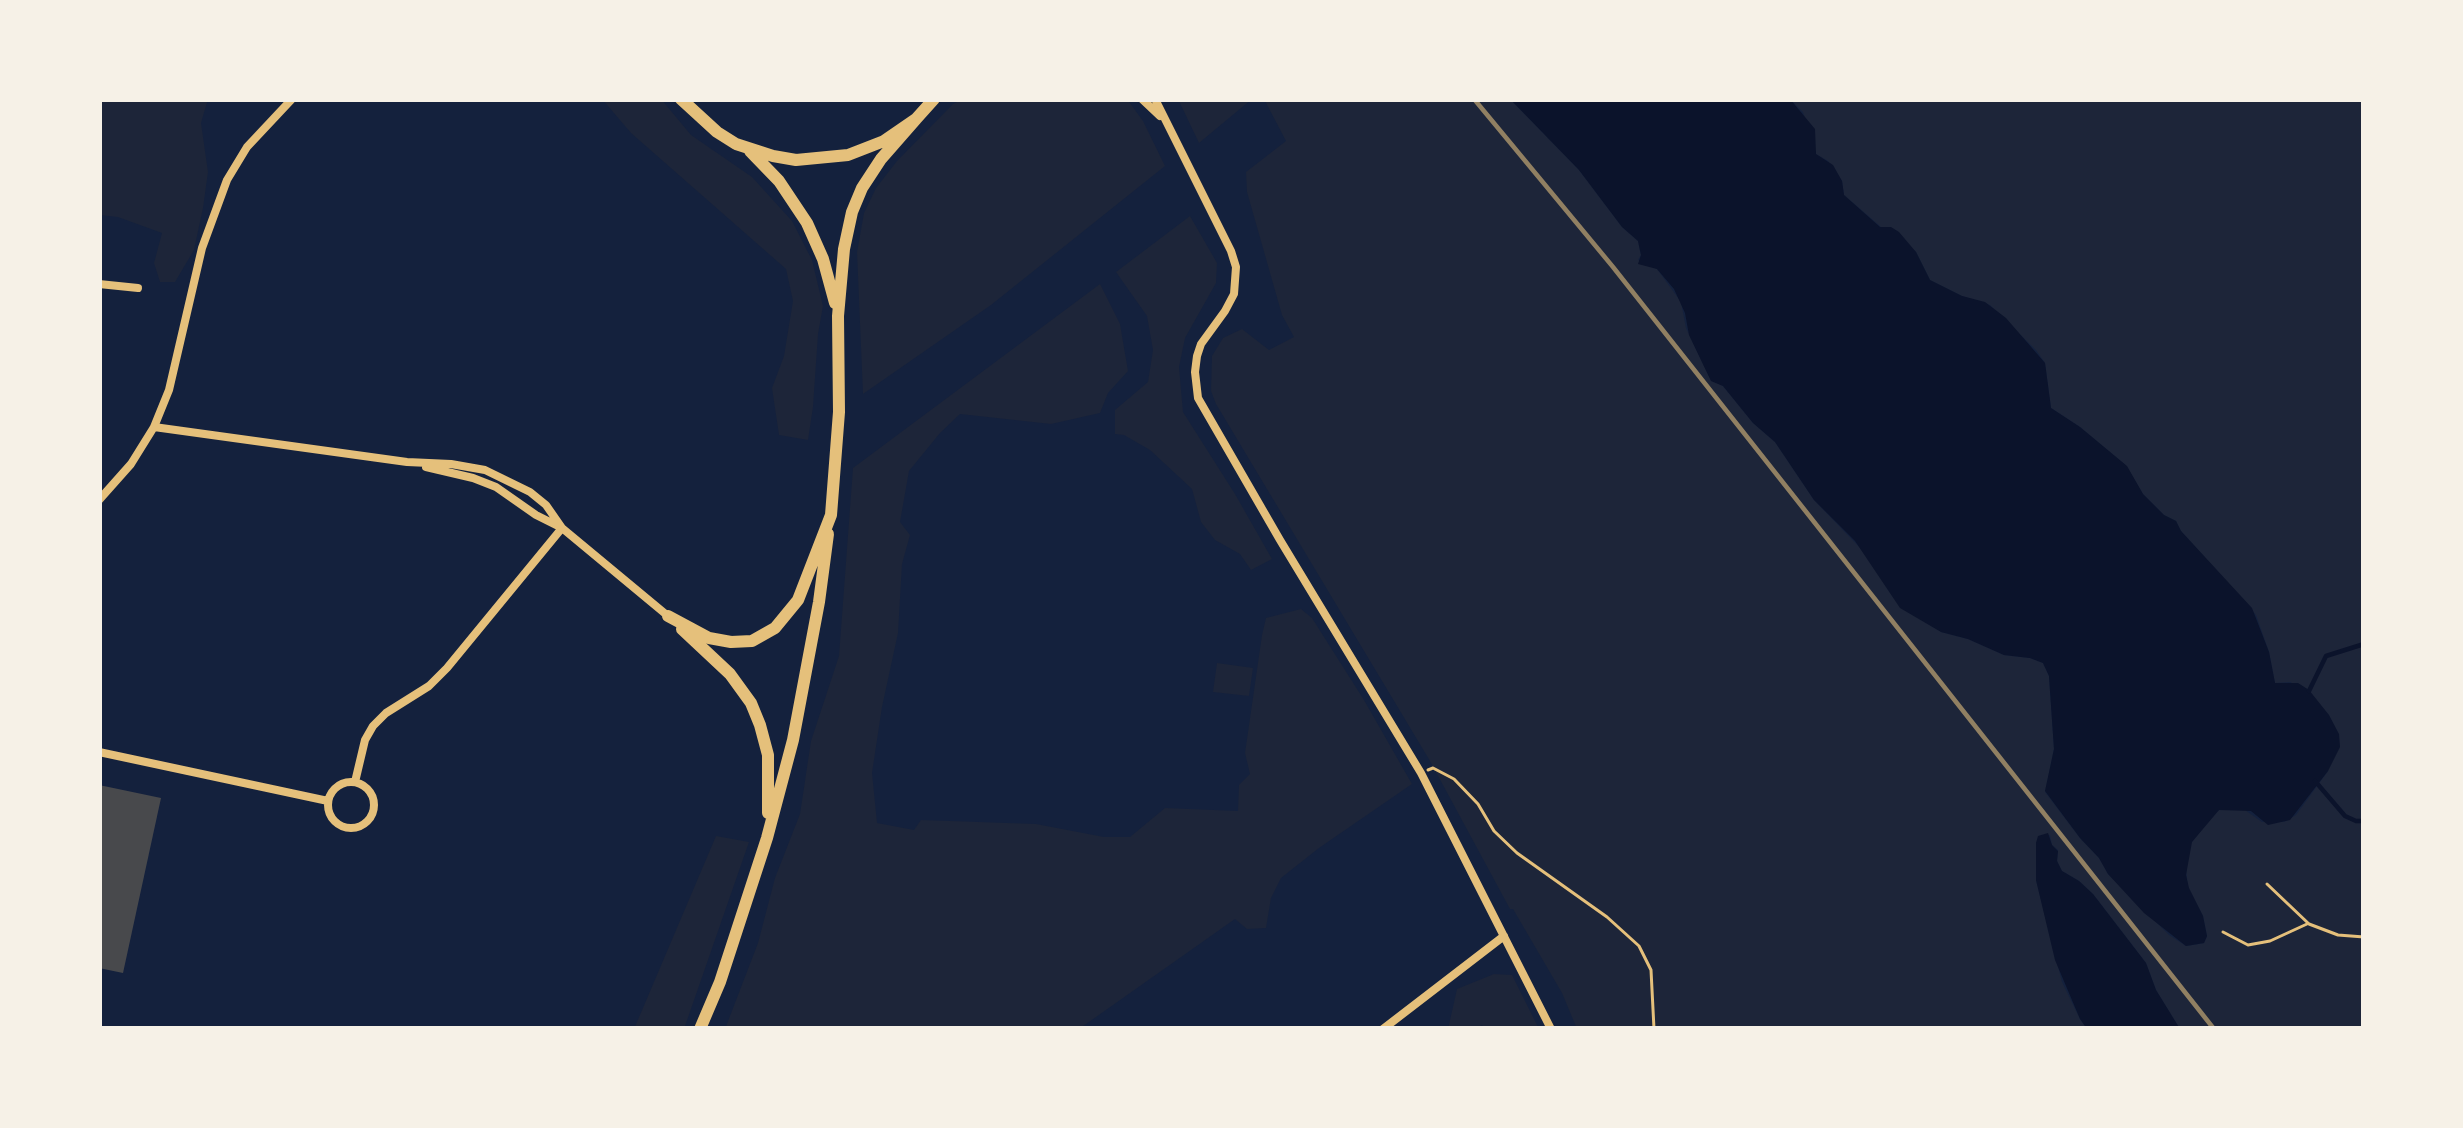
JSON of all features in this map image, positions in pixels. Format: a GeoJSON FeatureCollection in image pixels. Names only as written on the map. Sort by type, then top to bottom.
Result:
{"type":"FeatureCollection","features":[{"type":"Feature","properties":{"kind":"highway"},"geometry":{"type":"LineString","coordinates":[[681,99],[717,132],[748,149],[796,160],[848,155],[884,141],[916,118]]}},
{"type":"Feature","properties":{"kind":"highway"},"geometry":{"type":"LineString","coordinates":[[700,1029],[766,838],[793,740],[819,602],[839,412],[838,316],[852,212],[881,159],[934,99]]}},
{"type":"Feature","properties":{"kind":"highway"},"geometry":{"type":"LineString","coordinates":[[748,149],[779,181],[807,223],[823,259],[838,316]]}},
{"type":"Feature","properties":{"kind":"highway"},"geometry":{"type":"LineString","coordinates":[[668,616],[709,638],[731,642],[752,640],[775,628],[798,600],[831,515]]}},
{"type":"Feature","properties":{"kind":"highway"},"geometry":{"type":"LineString","coordinates":[[668,616],[730,674],[751,703],[768,755],[766,838]]}},
{"type":"Feature","properties":{"kind":"street"},"geometry":{"type":"LineString","coordinates":[[99,500],[131,464],[169,390],[211,217],[226,180],[247,147],[292,99]]}},
{"type":"Feature","properties":{"kind":"street"},"geometry":{"type":"LineString","coordinates":[[1142,99],[1162,117]]}},
{"type":"Feature","properties":{"kind":"street"},"geometry":{"type":"LineString","coordinates":[[1155,99],[1236,267],[1234,294],[1197,356],[1198,398],[1421,773],[1551,1029]]}},
{"type":"Feature","properties":{"kind":"street"},"geometry":{"type":"LineString","coordinates":[[99,284],[138,288]]}},
{"type":"Feature","properties":{"kind":"street"},"geometry":{"type":"LineString","coordinates":[[154,427],[485,470],[547,505],[562,528]]}},
{"type":"Feature","properties":{"kind":"street"},"geometry":{"type":"LineString","coordinates":[[407,462],[496,487],[562,528],[668,616]]}},
{"type":"Feature","properties":{"kind":"street"},"geometry":{"type":"LineString","coordinates":[[355,782],[373,726],[447,668],[562,528]]}},
{"type":"Feature","properties":{"kind":"street"},"geometry":{"type":"LineString","coordinates":[[99,752],[328,801]]}},
{"type":"Feature","properties":{"kind":"street"},"geometry":{"type":"LineString","coordinates":[[355,782],[368,789],[375,803],[371,818],[351,829],[331,817],[328,801],[340,784],[355,782]]}},
{"type":"Feature","properties":{"kind":"street"},"geometry":{"type":"LineString","coordinates":[[1382,1029],[1504,936]]}},
{"type":"Feature","properties":{"kind":"path"},"geometry":{"type":"LineString","coordinates":[[1421,773],[1433,768],[1454,779],[1517,853],[1607,917],[1639,946],[1651,970],[1654,1029]]}},
{"type":"Feature","properties":{"kind":"path"},"geometry":{"type":"LineString","coordinates":[[2266,884],[2309,924],[2364,937]]}},
{"type":"Feature","properties":{"kind":"path"},"geometry":{"type":"LineString","coordinates":[[2223,932],[2248,945],[2309,924]]}},
{"type":"Feature","properties":{"kind":"shaded area"},"geometry":{"type":"Polygon","coordinates":[[[99,99],[208,99],[201,123],[208,172],[203,208],[194,250],[175,282],[160,282],[154,263],[162,233],[99,215],[99,99]]]}},
{"type":"Feature","properties":{"kind":"shaded area"},"geometry":{"type":"Polygon","coordinates":[[[602,99],[661,99],[691,135],[752,177],[792,221],[812,260],[823,306],[808,440],[779,435],[772,388],[784,356],[793,301],[786,269],[631,133],[602,99]]]}},
{"type":"Feature","properties":{"kind":"shaded area"},"geometry":{"type":"Polygon","coordinates":[[[963,99],[1127,99],[1165,166],[991,305],[863,394],[857,252],[864,213],[897,161],[963,99]]]}},
{"type":"Feature","properties":{"kind":"shaded area"},"geometry":{"type":"Polygon","coordinates":[[[1178,99],[1252,99],[1199,143],[1178,99]]]}},
{"type":"Feature","properties":{"kind":"shaded area"},"geometry":{"type":"Polygon","coordinates":[[[1264,99],[1510,99],[1579,170],[1638,241],[1638,260],[1657,269],[1681,302],[1686,328],[1711,380],[1723,386],[1775,442],[1814,500],[1941,632],[2004,655],[2043,663],[2049,676],[2054,749],[2045,792],[2108,874],[2186,946],[2204,943],[2207,936],[2203,916],[2188,888],[2186,869],[2191,843],[2212,816],[2219,810],[2245,810],[2262,822],[2284,822],[2296,815],[2328,771],[2291,682],[2275,683],[2256,615],[2176,521],[2143,494],[2126,466],[2051,408],[2045,363],[2036,350],[1990,305],[1930,280],[1916,252],[1844,195],[1842,181],[1828,161],[1816,154],[1803,112],[1790,99],[2364,99],[2364,1029],[2180,1029],[2146,963],[2093,894],[2062,871],[2050,835],[2036,843],[2036,880],[2062,982],[2087,1029],[1577,1029],[1562,993],[1510,909],[1430,761],[1211,391],[1212,356],[1223,338],[1242,329],[1269,350],[1294,337],[1282,315],[1247,192],[1246,172],[1286,141],[1264,99]]]}},
{"type":"Feature","properties":{"kind":"shaded area"},"geometry":{"type":"Polygon","coordinates":[[[1510,99],[1790,99],[1815,129],[1816,154],[1833,165],[1844,195],[1880,227],[1899,232],[1930,280],[1985,302],[2006,318],[2045,363],[2051,408],[2127,466],[2143,494],[2176,521],[2252,608],[2275,683],[2298,683],[2309,690],[2329,715],[2340,747],[2328,771],[2290,820],[2268,825],[2251,811],[2219,810],[2192,842],[2186,875],[2203,916],[2204,943],[2186,946],[2144,913],[2045,791],[2054,749],[2049,676],[2043,663],[2004,655],[1941,632],[1900,608],[1855,541],[1814,500],[1775,442],[1723,386],[1711,381],[1674,289],[1657,269],[1638,264],[1638,241],[1579,170],[1510,99]]]}},
{"type":"Feature","properties":{"kind":"shaded area"},"geometry":{"type":"Polygon","coordinates":[[[1190,216],[1217,263],[1216,283],[1185,338],[1179,367],[1183,412],[1272,559],[1251,570],[1240,554],[1215,540],[1201,522],[1192,489],[1150,450],[1115,434],[1115,410],[1148,382],[1153,350],[1147,316],[1116,272],[1190,216]]]}},
{"type":"Feature","properties":{"kind":"shaded area"},"geometry":{"type":"Polygon","coordinates":[[[1100,284],[1120,324],[1128,371],[1108,393],[1100,413],[1051,424],[960,414],[909,471],[900,522],[910,535],[902,564],[898,633],[872,773],[877,823],[914,830],[921,820],[1036,824],[1130,837],[1165,808],[1238,811],[1239,785],[1250,774],[1245,753],[1266,618],[1301,609],[1312,618],[1412,784],[1281,878],[1271,898],[1266,928],[1247,929],[1235,919],[1079,1029],[725,1029],[800,814],[811,741],[839,656],[853,468],[1100,284]]]}},
{"type":"Feature","properties":{"kind":"shaded area"},"geometry":{"type":"Polygon","coordinates":[[[1217,663],[1253,668],[1249,696],[1213,692],[1217,663]]]}},
{"type":"Feature","properties":{"kind":"shaded area"},"geometry":{"type":"Polygon","coordinates":[[[2048,833],[2062,871],[2093,894],[2146,963],[2180,1029],[2087,1029],[2080,1019],[2055,960],[2036,880],[2036,843],[2038,836],[2048,833]]]}},
{"type":"Feature","properties":{"kind":"shaded area"},"geometry":{"type":"Polygon","coordinates":[[[716,836],[749,842],[684,1029],[634,1029],[716,836]]]}},
{"type":"Feature","properties":{"kind":"shaded area"},"geometry":{"type":"Polygon","coordinates":[[[1494,974],[1512,975],[1539,1029],[1485,1029],[1482,1025],[1448,1029],[1457,989],[1494,974]]]}},
{"type":"Feature","properties":{"kind":"building"},"geometry":{"type":"Polygon","coordinates":[[[99,785],[161,798],[123,973],[99,968],[99,785]]]}},
{"type":"Feature","properties":{"kind":"waterway"},"geometry":{"type":"LineString","coordinates":[[2309,691],[2326,656],[2364,644]]}},
{"type":"Feature","properties":{"kind":"waterway"},"geometry":{"type":"LineString","coordinates":[[2315,781],[2345,816],[2364,821]]}},
{"type":"Feature","properties":{"kind":"railway"},"geometry":{"type":"LineString","coordinates":[[1474,99],[1613,267],[2214,1029]]}}]}
